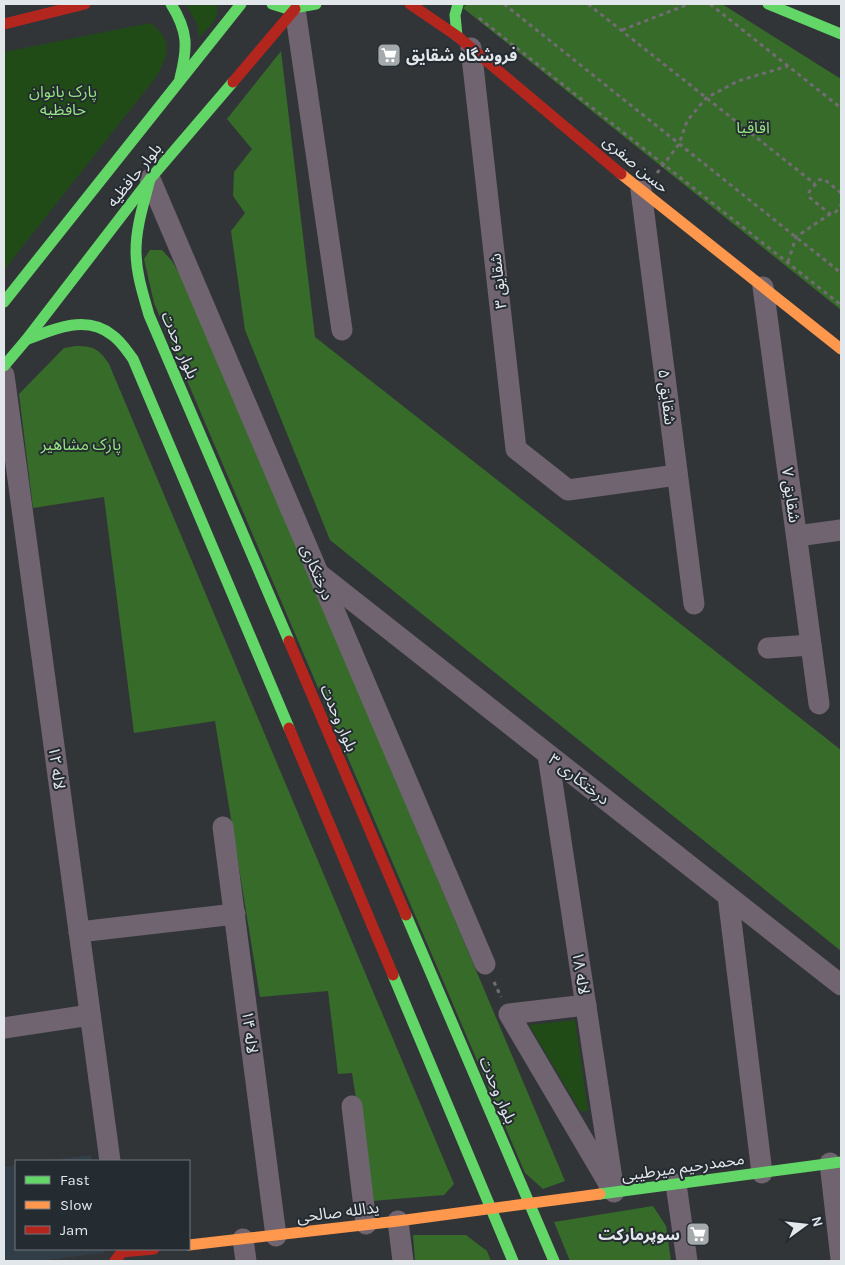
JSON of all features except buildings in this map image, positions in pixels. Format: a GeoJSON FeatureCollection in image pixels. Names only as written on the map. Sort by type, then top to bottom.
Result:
{"type":"FeatureCollection","features":[{"type":"Feature","properties":{"kind":"street"},"geometry":{"type":"LineString","coordinates":[[4,24],[85,4]]}},
{"type":"Feature","properties":{"kind":"street"},"geometry":{"type":"LineString","coordinates":[[171,4],[181,22],[186,39],[186,57],[179,81]]}},
{"type":"Feature","properties":{"kind":"street","name":"بلوار حافظیه"},"geometry":{"type":"LineString","coordinates":[[4,302],[241,4]]}},
{"type":"Feature","properties":{"kind":"street"},"geometry":{"type":"LineString","coordinates":[[272,4],[280,9],[295,9],[316,4]]}},
{"type":"Feature","properties":{"kind":"street","name":"حسن صفری"},"geometry":{"type":"LineString","coordinates":[[410,4],[464,42],[641,190],[841,349]]}},
{"type":"Feature","properties":{"kind":"street"},"geometry":{"type":"LineString","coordinates":[[458,4],[455,15],[464,42]]}},
{"type":"Feature","properties":{"kind":"street"},"geometry":{"type":"LineString","coordinates":[[768,4],[841,34]]}},
{"type":"Feature","properties":{"kind":"street"},"geometry":{"type":"LineString","coordinates":[[295,9],[342,330]]}},
{"type":"Feature","properties":{"kind":"street","name":"بلوار حافظیه"},"geometry":{"type":"LineString","coordinates":[[4,366],[150,179],[295,9]]}},
{"type":"Feature","properties":{"kind":"street","name":"شقایق ۳"},"geometry":{"type":"LineString","coordinates":[[464,42],[516,449],[568,490],[677,475]]}},
{"type":"Feature","properties":{"kind":"street","name":"درختکاری"},"geometry":{"type":"LineString","coordinates":[[150,179],[485,964]]}},
{"type":"Feature","properties":{"kind":"street","name":"بلوار وحدت"},"geometry":{"type":"LineString","coordinates":[[150,179],[136,250],[141,286],[149,315],[554,1261]]}},
{"type":"Feature","properties":{"kind":"street","name":"شقایق ۵"},"geometry":{"type":"LineString","coordinates":[[641,190],[694,604]]}},
{"type":"Feature","properties":{"kind":"street","name":"شقایق ۷"},"geometry":{"type":"LineString","coordinates":[[763,287],[819,704]]}},
{"type":"Feature","properties":{"kind":"street"},"geometry":{"type":"LineString","coordinates":[[26,340],[53,330],[78,324],[90,324],[110,332],[133,359],[513,1261]]}},
{"type":"Feature","properties":{"kind":"street","name":"لاله ۱۲"},"geometry":{"type":"LineString","coordinates":[[4,375],[110,1160]]}},
{"type":"Feature","properties":{"kind":"street"},"geometry":{"type":"LineString","coordinates":[[796,536],[841,530]]}},
{"type":"Feature","properties":{"kind":"street","name":"درختکاری ۳"},"geometry":{"type":"LineString","coordinates":[[317,572],[728,896],[840,989]]}},
{"type":"Feature","properties":{"kind":"street"},"geometry":{"type":"LineString","coordinates":[[768,648],[811,645]]}},
{"type":"Feature","properties":{"kind":"street","name":"لاله ۱۸"},"geometry":{"type":"LineString","coordinates":[[548,755],[614,1192]]}},
{"type":"Feature","properties":{"kind":"street","name":"لاله ۱۴"},"geometry":{"type":"LineString","coordinates":[[224,828],[276,1236]]}},
{"type":"Feature","properties":{"kind":"street"},"geometry":{"type":"LineString","coordinates":[[728,896],[762,1173]]}},
{"type":"Feature","properties":{"kind":"street"},"geometry":{"type":"LineString","coordinates":[[79,932],[235,914]]}},
{"type":"Feature","properties":{"kind":"street"},"geometry":{"type":"LineString","coordinates":[[586,1006],[508,1014],[614,1192]]}},
{"type":"Feature","properties":{"kind":"street"},"geometry":{"type":"LineString","coordinates":[[4,1028],[90,1015]]}},
{"type":"Feature","properties":{"kind":"street"},"geometry":{"type":"LineString","coordinates":[[352,1106],[366,1224]]}},
{"type":"Feature","properties":{"kind":"street"},"geometry":{"type":"LineString","coordinates":[[836,1162],[841,1259]]}},
{"type":"Feature","properties":{"kind":"street","name":"محمدرحیم میرطیبی"},"geometry":{"type":"LineString","coordinates":[[491,1208],[836,1162]]}},
{"type":"Feature","properties":{"kind":"street"},"geometry":{"type":"LineString","coordinates":[[676,1184],[687,1261]]}},
{"type":"Feature","properties":{"kind":"street","name":"یدالله صالحی"},"geometry":{"type":"LineString","coordinates":[[190,1245],[276,1236],[491,1208]]}},
{"type":"Feature","properties":{"kind":"street"},"geometry":{"type":"LineString","coordinates":[[398,1221],[403,1261]]}},
{"type":"Feature","properties":{"kind":"street"},"geometry":{"type":"LineString","coordinates":[[243,1239],[246,1261]]}},
{"type":"Feature","properties":{"kind":"street"},"geometry":{"type":"LineString","coordinates":[[120,1254],[147,1250]]}},
{"type":"Feature","properties":{"kind":"path"},"geometry":{"type":"LineString","coordinates":[[504,4],[841,273]]}},
{"type":"Feature","properties":{"kind":"path"},"geometry":{"type":"LineString","coordinates":[[588,4],[815,184]]}},
{"type":"Feature","properties":{"kind":"path"},"geometry":{"type":"LineString","coordinates":[[622,30],[689,4]]}},
{"type":"Feature","properties":{"kind":"path"},"geometry":{"type":"LineString","coordinates":[[710,4],[841,108]]}},
{"type":"Feature","properties":{"kind":"path"},"geometry":{"type":"LineString","coordinates":[[478,16],[841,304]]}},
{"type":"Feature","properties":{"kind":"path"},"geometry":{"type":"LineString","coordinates":[[641,190],[665,164],[679,144],[686,121],[706,98],[738,81],[788,66]]}},
{"type":"Feature","properties":{"kind":"path"},"geometry":{"type":"LineString","coordinates":[[830,214],[809,197],[809,192],[819,180],[824,179],[841,193]]}},
{"type":"Feature","properties":{"kind":"path"},"geometry":{"type":"LineString","coordinates":[[837,189],[841,185]]}},
{"type":"Feature","properties":{"kind":"path"},"geometry":{"type":"LineString","coordinates":[[788,262],[796,237],[830,214],[835,213],[841,205]]}},
{"type":"Feature","properties":{"kind":"path"},"geometry":{"type":"LineString","coordinates":[[485,964],[508,1014]]}},
{"type":"Feature","properties":{"kind":"shaded area"},"geometry":{"type":"Polygon","coordinates":[[[91,1155],[92,1160],[54,1160],[91,1155]]]}},
{"type":"Feature","properties":{"kind":"shaded area"},"geometry":{"type":"Polygon","coordinates":[[[15,1165],[15,1250],[104,1250],[104,1253],[39,1261],[4,1261],[4,1167],[15,1165]]]}},
{"type":"Feature","properties":{"kind":"green space"},"geometry":{"type":"Polygon","coordinates":[[[186,4],[216,4],[216,18],[199,38],[197,24],[186,4]]]}},
{"type":"Feature","properties":{"kind":"green space","name":"اقاقیا"},"geometry":{"type":"Polygon","coordinates":[[[467,4],[722,4],[841,79],[841,310],[463,8],[467,4]]]}},
{"type":"Feature","properties":{"kind":"green space","name":"پارک بانوان حافظیه"},"geometry":{"type":"Polygon","coordinates":[[[150,23],[162,35],[166,48],[164,62],[156,77],[4,270],[4,52],[150,23]]]}},
{"type":"Feature","properties":{"kind":"green space"},"geometry":{"type":"Polygon","coordinates":[[[281,51],[315,337],[841,750],[841,951],[330,540],[245,330],[231,231],[245,213],[233,196],[234,172],[252,149],[227,119],[281,51]]]}},
{"type":"Feature","properties":{"kind":"green space"},"geometry":{"type":"Polygon","coordinates":[[[150,250],[162,250],[172,261],[188,288],[565,1181],[543,1189],[525,1173],[154,303],[144,259],[150,250]]]}},
{"type":"Feature","properties":{"kind":"green space","name":"پارک مشاهیر"},"geometry":{"type":"Polygon","coordinates":[[[76,346],[96,349],[109,364],[454,1184],[444,1195],[372,1201],[352,1073],[338,1074],[328,991],[260,997],[215,721],[134,733],[104,497],[33,508],[19,394],[64,348],[76,346]]]}},
{"type":"Feature","properties":{"kind":"green space"},"geometry":{"type":"Polygon","coordinates":[[[575,1020],[588,1110],[581,1112],[529,1025],[575,1020]]]}},
{"type":"Feature","properties":{"kind":"green space"},"geometry":{"type":"Polygon","coordinates":[[[653,1206],[666,1226],[671,1261],[570,1261],[554,1222],[653,1206]]]}},
{"type":"Feature","properties":{"kind":"green space"},"geometry":{"type":"Polygon","coordinates":[[[413,1235],[466,1235],[487,1251],[491,1261],[415,1261],[413,1235]]]}},
{"type":"Feature","properties":{"kind":"traffic: fast"},"geometry":{"type":"LineString","coordinates":[[171,4],[181,23],[185,40],[180,78]]}},
{"type":"Feature","properties":{"kind":"traffic: fast"},"geometry":{"type":"LineString","coordinates":[[4,302],[241,4]]}},
{"type":"Feature","properties":{"kind":"traffic: fast"},"geometry":{"type":"LineString","coordinates":[[272,4],[288,9],[316,4]]}},
{"type":"Feature","properties":{"kind":"traffic: fast"},"geometry":{"type":"LineString","coordinates":[[457,36],[455,15],[458,4]]}},
{"type":"Feature","properties":{"kind":"traffic: fast"},"geometry":{"type":"LineString","coordinates":[[768,4],[841,34]]}},
{"type":"Feature","properties":{"kind":"traffic: fast"},"geometry":{"type":"LineString","coordinates":[[4,366],[150,179],[233,82]]}},
{"type":"Feature","properties":{"kind":"traffic: fast"},"geometry":{"type":"LineString","coordinates":[[150,179],[136,242],[136,259],[149,315],[289,641]]}},
{"type":"Feature","properties":{"kind":"traffic: fast"},"geometry":{"type":"LineString","coordinates":[[26,340],[58,328],[80,324],[91,325],[115,337],[133,359],[289,728]]}},
{"type":"Feature","properties":{"kind":"traffic: fast"},"geometry":{"type":"LineString","coordinates":[[406,915],[554,1261]]}},
{"type":"Feature","properties":{"kind":"traffic: fast"},"geometry":{"type":"LineString","coordinates":[[393,975],[513,1261]]}},
{"type":"Feature","properties":{"kind":"traffic: fast"},"geometry":{"type":"LineString","coordinates":[[600,1194],[841,1162]]}},
{"type":"Feature","properties":{"kind":"traffic: slow"},"geometry":{"type":"LineString","coordinates":[[621,174],[841,349]]}},
{"type":"Feature","properties":{"kind":"traffic: slow"},"geometry":{"type":"LineString","coordinates":[[190,1245],[398,1221],[600,1194]]}},
{"type":"Feature","properties":{"kind":"traffic: jam"},"geometry":{"type":"LineString","coordinates":[[4,24],[85,4]]}},
{"type":"Feature","properties":{"kind":"traffic: jam"},"geometry":{"type":"LineString","coordinates":[[410,4],[457,36],[621,174]]}},
{"type":"Feature","properties":{"kind":"traffic: jam"},"geometry":{"type":"LineString","coordinates":[[233,82],[295,9]]}},
{"type":"Feature","properties":{"kind":"traffic: jam"},"geometry":{"type":"LineString","coordinates":[[289,641],[406,915]]}},
{"type":"Feature","properties":{"kind":"traffic: jam"},"geometry":{"type":"LineString","coordinates":[[289,728],[393,975]]}},
{"type":"Feature","properties":{"kind":"traffic: jam"},"geometry":{"type":"LineString","coordinates":[[115,1261],[122,1252],[143,1250]]}},
{"type":"Feature","properties":{"kind":"place","name":"فروشگاه شقایق"},"geometry":{"type":"Point","coordinates":[389,55]}},
{"type":"Feature","properties":{"kind":"place","name":"سوپرمارکت"},"geometry":{"type":"Point","coordinates":[698,1234]}}]}
